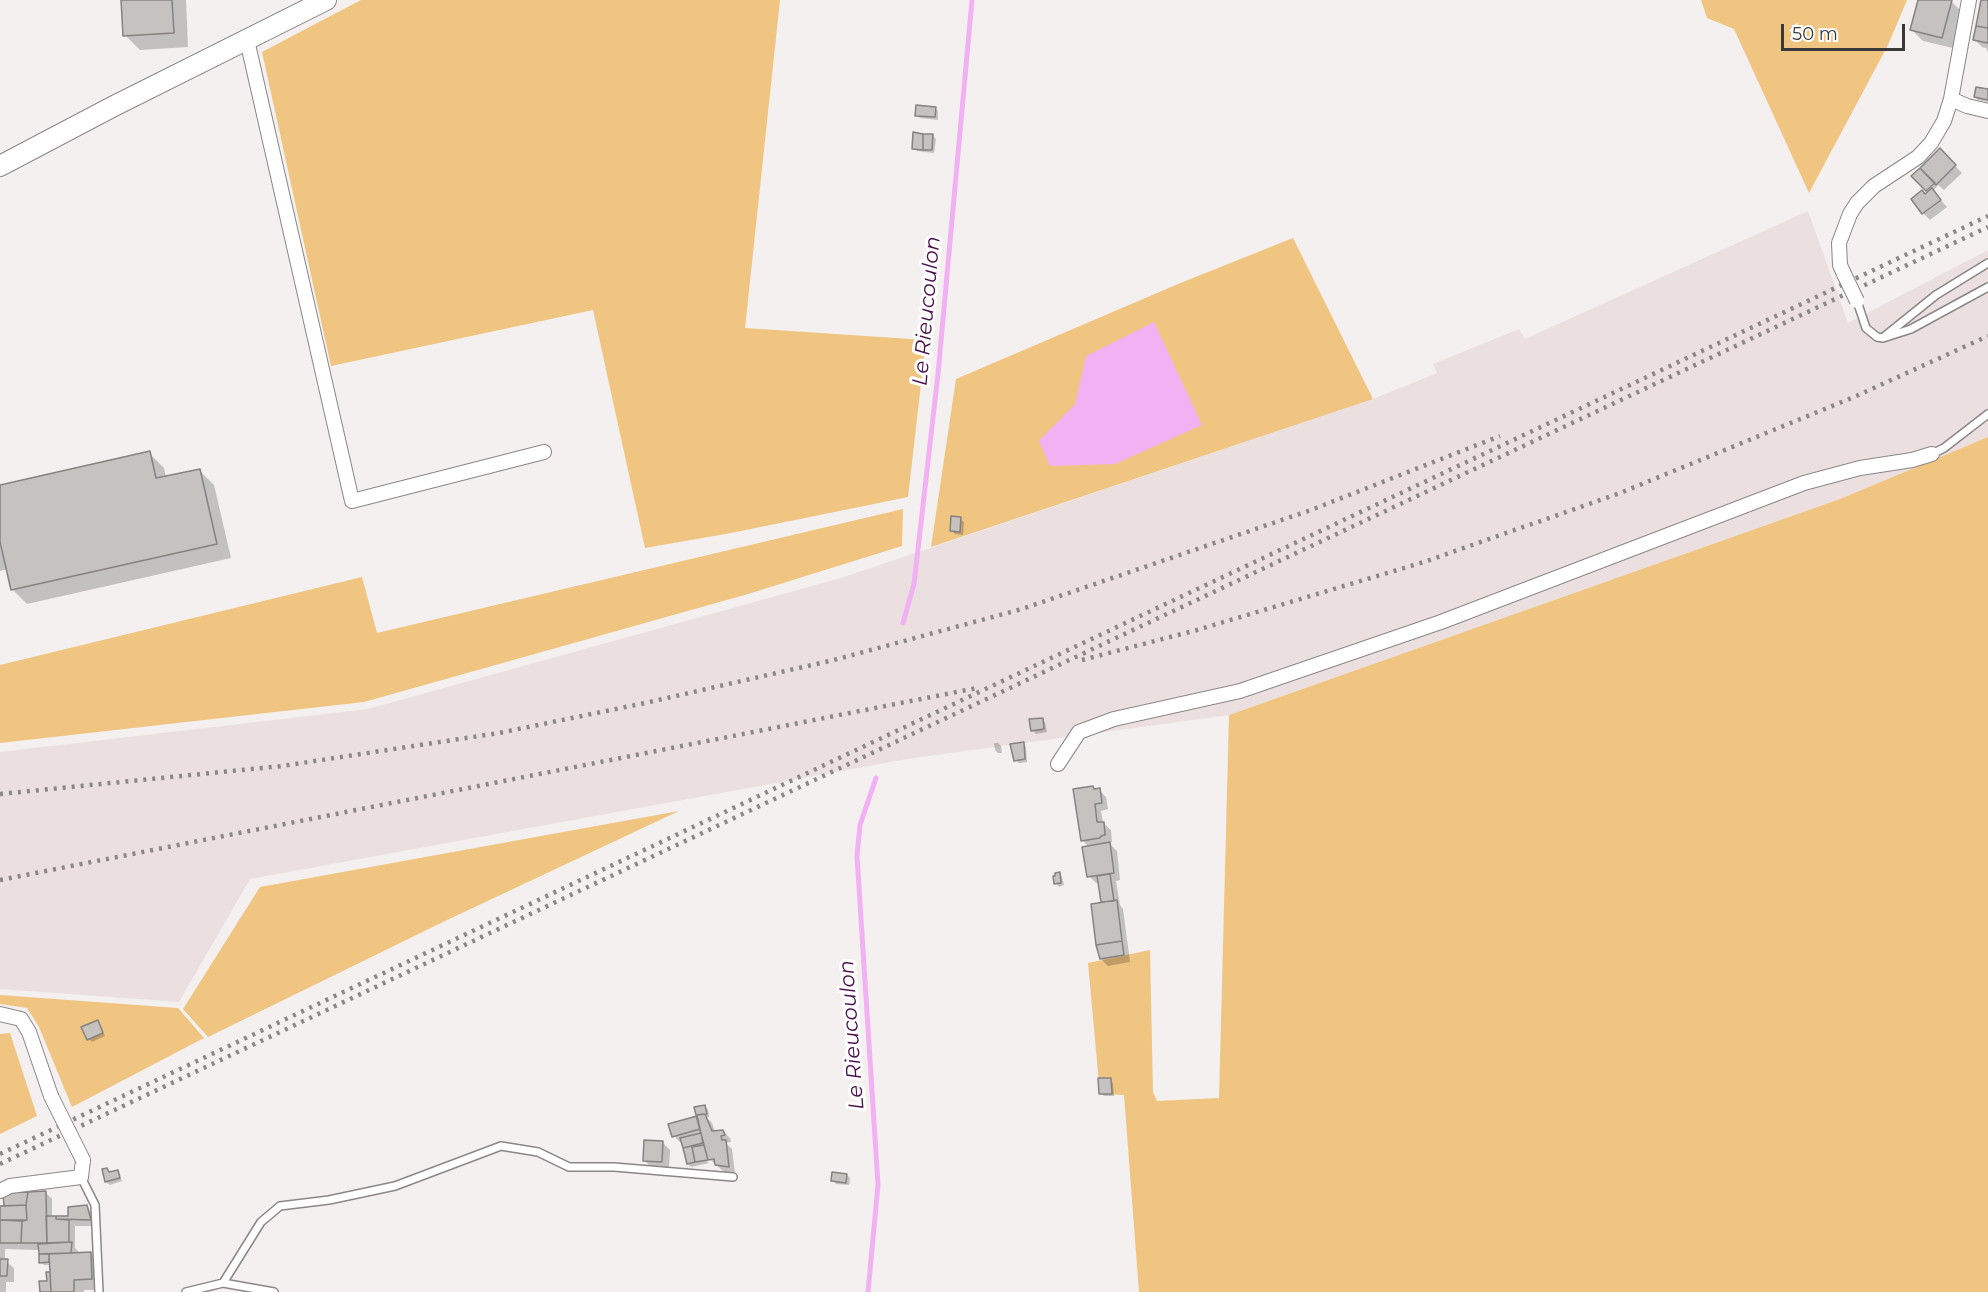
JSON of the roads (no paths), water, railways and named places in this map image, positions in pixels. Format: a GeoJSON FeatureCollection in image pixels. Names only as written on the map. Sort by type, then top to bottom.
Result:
{"type":"FeatureCollection","features":[{"type":"Feature","properties":{"kind":"street"},"geometry":{"type":"LineString","coordinates":[[0,166],[326,0]]}},
{"type":"Feature","properties":{"kind":"street"},"geometry":{"type":"LineString","coordinates":[[1857,301],[1839,259],[1839,243],[1854,209],[1875,186],[1908,165],[1931,143],[1944,121],[1951,99],[1969,0]]}},
{"type":"Feature","properties":{"kind":"street"},"geometry":{"type":"LineString","coordinates":[[247,40],[352,501],[544,452]]}},
{"type":"Feature","properties":{"kind":"street"},"geometry":{"type":"LineString","coordinates":[[1951,99],[1988,111]]}},
{"type":"Feature","properties":{"kind":"street"},"geometry":{"type":"LineString","coordinates":[[1058,764],[1079,732],[1114,719],[1240,691],[1441,622],[1804,483],[1860,468],[1912,460],[1932,454]]}},
{"type":"Feature","properties":{"kind":"street"},"geometry":{"type":"LineString","coordinates":[[0,1014],[21,1019],[29,1032],[51,1096],[83,1160],[81,1177],[10,1186],[0,1191]]}},
{"type":"Feature","properties":{"kind":"lane"},"geometry":{"type":"LineString","coordinates":[[1883,338],[1901,321],[1936,295],[1988,263]]}},
{"type":"Feature","properties":{"kind":"lane"},"geometry":{"type":"LineString","coordinates":[[1857,301],[1866,328],[1877,337],[1883,338],[1911,329],[1988,287]]}},
{"type":"Feature","properties":{"kind":"lane"},"geometry":{"type":"LineString","coordinates":[[1932,454],[1988,414]]}},
{"type":"Feature","properties":{"kind":"lane"},"geometry":{"type":"LineString","coordinates":[[223,1283],[261,1222],[280,1206],[329,1200],[395,1186],[501,1146],[538,1152],[569,1167],[614,1167],[733,1177]]}},
{"type":"Feature","properties":{"kind":"lane"},"geometry":{"type":"LineString","coordinates":[[81,1177],[95,1205],[99,1292]]}},
{"type":"Feature","properties":{"kind":"lane"},"geometry":{"type":"LineString","coordinates":[[186,1292],[223,1283],[274,1292]]}},
{"type":"Feature","properties":{"kind":"waterway","name":"Le Rieucoulon"},"geometry":{"type":"LineString","coordinates":[[903,623],[914,584],[938,374],[972,0]]}},
{"type":"Feature","properties":{"kind":"waterway","name":"Le Rieucoulon"},"geometry":{"type":"LineString","coordinates":[[868,1292],[878,1185],[857,856],[860,825],[876,778]]}},
{"type":"Feature","properties":{"kind":"railway"},"geometry":{"type":"LineString","coordinates":[[0,1154],[1988,216]]}},
{"type":"Feature","properties":{"kind":"railway"},"geometry":{"type":"LineString","coordinates":[[0,1164],[1988,227]]}},
{"type":"Feature","properties":{"kind":"railway"},"geometry":{"type":"LineString","coordinates":[[1082,660],[1197,630],[1424,562],[1620,493],[1854,397],[1988,336]]}},
{"type":"Feature","properties":{"kind":"railway"},"geometry":{"type":"LineString","coordinates":[[0,794],[282,766],[499,733],[834,660],[1022,609],[1311,510],[1500,436]]}},
{"type":"Feature","properties":{"kind":"railway"},"geometry":{"type":"LineString","coordinates":[[0,880],[977,688]]}}]}
